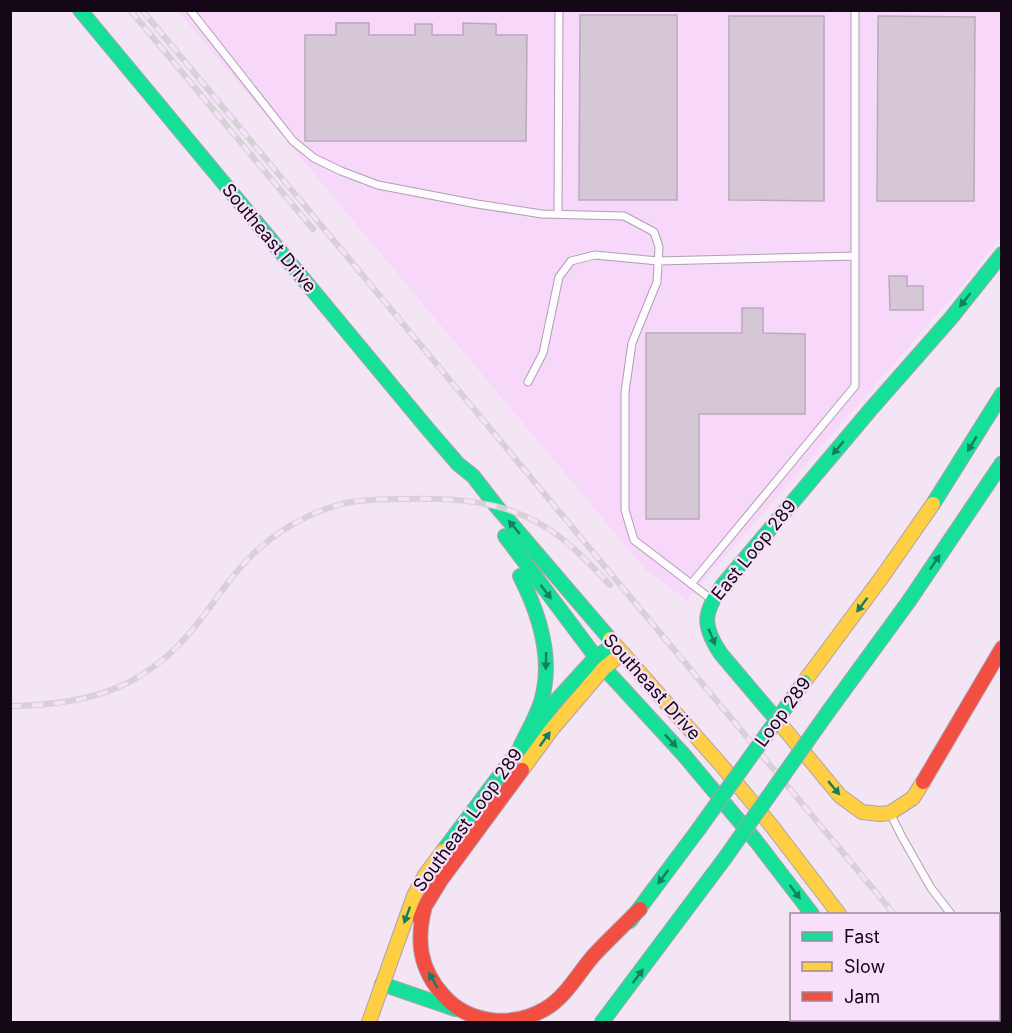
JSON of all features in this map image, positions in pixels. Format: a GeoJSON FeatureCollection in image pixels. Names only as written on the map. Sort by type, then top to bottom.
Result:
{"type":"FeatureCollection","features":[{"type":"Feature","properties":{"kind":"main road","name":"Southeast Drive"},"geometry":{"type":"LineString","coordinates":[[80,10],[458,464],[473,476],[618,650],[722,766],[838,913]]}},
{"type":"Feature","properties":{"kind":"main road","name":"East Loop 289"},"geometry":{"type":"LineString","coordinates":[[890,813],[862,812],[840,796],[721,654],[710,638],[706,621],[709,606],[722,586],[951,318],[1002,254]]}},
{"type":"Feature","properties":{"kind":"main road","name":"Loop 289"},"geometry":{"type":"LineString","coordinates":[[559,1014],[698,830],[872,592],[932,507],[1002,394]]}},
{"type":"Feature","properties":{"kind":"main road","name":"Loop 289"},"geometry":{"type":"LineString","coordinates":[[602,1023],[725,858],[909,601],[1002,463]]}},
{"type":"Feature","properties":{"kind":"main road","name":"Southeast Drive"},"geometry":{"type":"LineString","coordinates":[[458,464],[464,482],[600,663],[683,754],[749,832],[810,913]]}},
{"type":"Feature","properties":{"kind":"main road"},"geometry":{"type":"LineString","coordinates":[[498,528],[507,552],[530,593],[540,617],[547,658],[542,699],[521,745]]}},
{"type":"Feature","properties":{"kind":"main road"},"geometry":{"type":"LineString","coordinates":[[890,813],[913,798],[1002,648]]}},
{"type":"Feature","properties":{"kind":"main road","name":"Southeast Loop 289"},"geometry":{"type":"LineString","coordinates":[[381,1023],[387,986],[414,896],[425,875],[554,703],[618,650]]}},
{"type":"Feature","properties":{"kind":"main road","name":"Southeast Loop 289"},"geometry":{"type":"LineString","coordinates":[[369,1023],[425,906],[441,880],[600,663]]}},
{"type":"Feature","properties":{"kind":"main road"},"geometry":{"type":"LineString","coordinates":[[425,906],[420,925],[420,943],[429,976],[441,993],[464,1012]]}},
{"type":"Feature","properties":{"kind":"main road"},"geometry":{"type":"LineString","coordinates":[[387,986],[482,1019],[503,1020],[525,1017],[548,1008],[571,985],[593,956],[639,909]]}},
{"type":"Feature","properties":{"kind":"lane"},"geometry":{"type":"LineString","coordinates":[[190,10],[292,141],[314,158],[341,171],[378,185],[477,204],[542,214],[624,216],[654,232],[658,247],[657,282],[632,343],[625,392],[625,510],[634,540],[713,600]]}},
{"type":"Feature","properties":{"kind":"lane"},"geometry":{"type":"LineString","coordinates":[[558,214],[559,10]]}},
{"type":"Feature","properties":{"kind":"lane"},"geometry":{"type":"LineString","coordinates":[[691,584],[855,386],[855,10]]}},
{"type":"Feature","properties":{"kind":"lane"},"geometry":{"type":"LineString","coordinates":[[528,382],[543,353],[559,277],[571,261],[595,255],[658,261],[855,256]]}},
{"type":"Feature","properties":{"kind":"lane"},"geometry":{"type":"LineString","coordinates":[[890,813],[931,888],[950,913]]}},
{"type":"Feature","properties":{"kind":"shaded area"},"geometry":{"type":"Polygon","coordinates":[[[178,11],[1001,11],[1001,235],[972,274],[687,600],[646,570],[178,11]]]}},
{"type":"Feature","properties":{"kind":"building"},"geometry":{"type":"Polygon","coordinates":[[[580,15],[677,15],[677,200],[579,200],[580,15]]]}},
{"type":"Feature","properties":{"kind":"building"},"geometry":{"type":"Polygon","coordinates":[[[729,16],[824,16],[824,201],[729,200],[729,16]]]}},
{"type":"Feature","properties":{"kind":"building"},"geometry":{"type":"Polygon","coordinates":[[[878,16],[975,17],[974,201],[877,201],[878,16]]]}},
{"type":"Feature","properties":{"kind":"building"},"geometry":{"type":"Polygon","coordinates":[[[336,23],[369,23],[369,35],[415,35],[415,24],[432,24],[432,35],[463,35],[463,23],[496,24],[496,35],[527,35],[526,141],[305,141],[305,35],[336,35],[336,23]]]}},
{"type":"Feature","properties":{"kind":"building"},"geometry":{"type":"Polygon","coordinates":[[[889,276],[907,276],[907,286],[923,286],[923,310],[890,310],[889,276]]]}},
{"type":"Feature","properties":{"kind":"building"},"geometry":{"type":"Polygon","coordinates":[[[742,308],[763,308],[763,333],[805,334],[805,414],[699,414],[699,519],[646,519],[646,333],[742,333],[742,308]]]}},
{"type":"Feature","properties":{"kind":"railway"},"geometry":{"type":"LineString","coordinates":[[130,10],[313,229]]}},
{"type":"Feature","properties":{"kind":"railway"},"geometry":{"type":"LineString","coordinates":[[142,10],[893,913]]}},
{"type":"Feature","properties":{"kind":"railway"},"geometry":{"type":"LineString","coordinates":[[10,706],[67,702],[117,688],[140,676],[182,642],[237,572],[262,546],[301,520],[346,503],[376,499],[441,499],[476,502],[510,510],[542,525],[561,538],[610,585]]}},
{"type":"Feature","properties":{"kind":"traffic: fast"},"geometry":{"type":"LineString","coordinates":[[80,10],[427,428],[458,464],[473,476],[610,639]]}},
{"type":"Feature","properties":{"kind":"traffic: fast"},"geometry":{"type":"LineString","coordinates":[[782,726],[715,644],[710,635],[707,620],[711,604],[722,586],[951,318],[1002,254]]}},
{"type":"Feature","properties":{"kind":"traffic: fast"},"geometry":{"type":"LineString","coordinates":[[933,504],[1002,394]]}},
{"type":"Feature","properties":{"kind":"traffic: fast"},"geometry":{"type":"LineString","coordinates":[[828,712],[909,601],[1002,463]]}},
{"type":"Feature","properties":{"kind":"traffic: fast"},"geometry":{"type":"LineString","coordinates":[[505,536],[604,668],[683,754],[756,841],[811,913]]}},
{"type":"Feature","properties":{"kind":"traffic: fast"},"geometry":{"type":"LineString","coordinates":[[520,576],[539,622],[546,670],[541,702],[521,745]]}},
{"type":"Feature","properties":{"kind":"traffic: fast"},"geometry":{"type":"LineString","coordinates":[[443,851],[554,703],[596,657],[609,648]]}},
{"type":"Feature","properties":{"kind":"traffic: fast"},"geometry":{"type":"LineString","coordinates":[[698,830],[804,682]]}},
{"type":"Feature","properties":{"kind":"traffic: fast"},"geometry":{"type":"LineString","coordinates":[[725,858],[828,712]]}},
{"type":"Feature","properties":{"kind":"traffic: fast"},"geometry":{"type":"LineString","coordinates":[[630,921],[698,830]]}},
{"type":"Feature","properties":{"kind":"traffic: fast"},"geometry":{"type":"LineString","coordinates":[[602,1022],[725,858]]}},
{"type":"Feature","properties":{"kind":"traffic: fast"},"geometry":{"type":"LineString","coordinates":[[382,984],[455,1009]]}},
{"type":"Feature","properties":{"kind":"traffic: slow"},"geometry":{"type":"LineString","coordinates":[[804,682],[933,504]]}},
{"type":"Feature","properties":{"kind":"traffic: slow"},"geometry":{"type":"LineString","coordinates":[[610,639],[722,766],[771,825],[838,913]]}},
{"type":"Feature","properties":{"kind":"traffic: slow"},"geometry":{"type":"LineString","coordinates":[[522,770],[552,729],[604,668],[614,660]]}},
{"type":"Feature","properties":{"kind":"traffic: slow"},"geometry":{"type":"LineString","coordinates":[[782,726],[840,796],[862,812],[890,813],[913,798],[923,782]]}},
{"type":"Feature","properties":{"kind":"traffic: slow"},"geometry":{"type":"LineString","coordinates":[[369,1022],[414,896],[425,875],[443,851]]}},
{"type":"Feature","properties":{"kind":"traffic: jam"},"geometry":{"type":"LineString","coordinates":[[923,782],[1002,648]]}},
{"type":"Feature","properties":{"kind":"traffic: jam"},"geometry":{"type":"LineString","coordinates":[[420,919],[441,880],[522,770]]}},
{"type":"Feature","properties":{"kind":"traffic: jam"},"geometry":{"type":"LineString","coordinates":[[425,906],[420,942],[425,965],[436,986],[444,996],[466,1013],[506,1021],[532,1015],[553,1004],[594,955],[640,909]]}}]}
